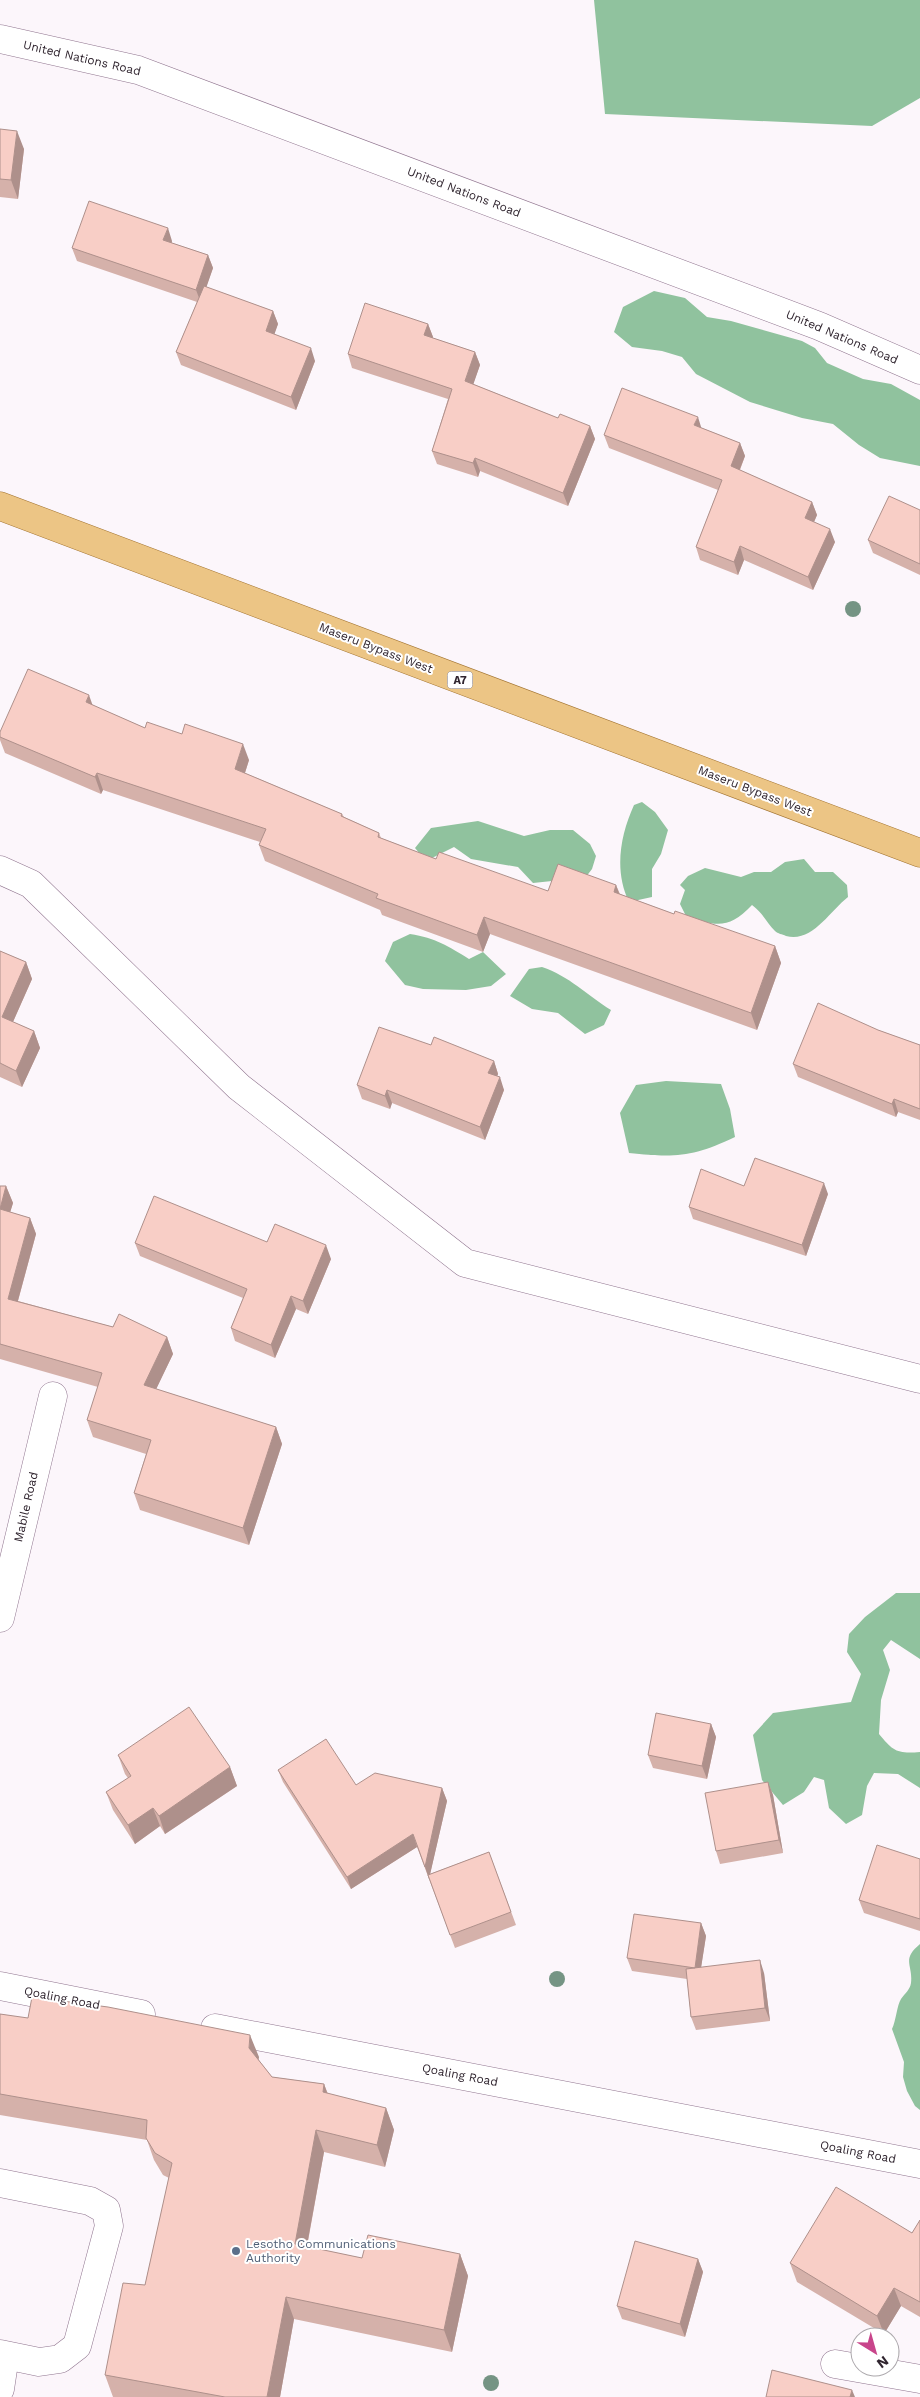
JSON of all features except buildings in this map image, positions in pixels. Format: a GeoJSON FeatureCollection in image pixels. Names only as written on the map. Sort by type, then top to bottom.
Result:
{"type":"FeatureCollection","features":[{"type":"Feature","properties":{"kind":"main road","name":"Maseru Bypass West"},"geometry":{"type":"LineString","coordinates":[[0,506],[920,853]]}},
{"type":"Feature","properties":{"kind":"street","name":"United Nations Road"},"geometry":{"type":"LineString","coordinates":[[0,39],[138,70],[819,326],[920,370]]}},
{"type":"Feature","properties":{"kind":"street"},"geometry":{"type":"LineString","coordinates":[[0,870],[31,884],[240,1088],[465,1263],[920,1379]]}},
{"type":"Feature","properties":{"kind":"street","name":"Mabile Road"},"geometry":{"type":"LineString","coordinates":[[0,1618],[53,1396]]}},
{"type":"Feature","properties":{"kind":"street","name":"Qoaling Road"},"geometry":{"type":"LineString","coordinates":[[0,1986],[920,2164]]}},
{"type":"Feature","properties":{"kind":"street"},"geometry":{"type":"LineString","coordinates":[[0,2182],[90,2201],[106,2210],[108,2226],[77,2346],[60,2359],[39,2362],[3,2355],[0,2389]]}},
{"type":"Feature","properties":{"kind":"street"},"geometry":{"type":"LineString","coordinates":[[835,2364],[920,2380]]}},
{"type":"Feature","properties":{"kind":"green space"},"geometry":{"type":"Polygon","coordinates":[[[594,0],[920,0],[920,98],[872,126],[605,114],[594,0]]]}},
{"type":"Feature","properties":{"kind":"green space"},"geometry":{"type":"Polygon","coordinates":[[[654,291],[685,298],[707,317],[731,321],[802,341],[815,348],[827,363],[863,379],[891,384],[920,400],[920,466],[880,458],[859,445],[833,424],[802,418],[750,402],[696,374],[682,357],[662,351],[632,347],[614,332],[623,307],[654,291]]]}},
{"type":"Feature","properties":{"kind":"green space"},"geometry":{"type":"Polygon","coordinates":[[[642,802],[655,812],[668,830],[661,854],[652,869],[652,897],[629,902],[621,878],[622,841],[634,805],[642,802]]]}},
{"type":"Feature","properties":{"kind":"green space"},"geometry":{"type":"Polygon","coordinates":[[[478,821],[524,836],[550,830],[573,830],[590,844],[596,856],[592,869],[579,886],[552,881],[533,883],[518,867],[471,859],[454,847],[426,861],[415,848],[431,828],[478,821]]]}},
{"type":"Feature","properties":{"kind":"green space"},"geometry":{"type":"Polygon","coordinates":[[[804,859],[815,872],[833,872],[847,885],[848,897],[820,925],[804,935],[795,937],[777,933],[752,905],[744,913],[729,922],[714,924],[686,916],[680,904],[685,890],[680,885],[688,876],[705,868],[741,877],[754,872],[771,872],[785,862],[804,859]]]}},
{"type":"Feature","properties":{"kind":"green space"},"geometry":{"type":"Polygon","coordinates":[[[410,934],[441,943],[469,959],[483,952],[506,974],[491,986],[466,990],[423,989],[405,985],[385,961],[393,942],[410,934]]]}},
{"type":"Feature","properties":{"kind":"green space"},"geometry":{"type":"Polygon","coordinates":[[[542,967],[561,975],[611,1010],[604,1025],[585,1034],[558,1013],[532,1009],[510,996],[529,969],[542,967]]]}},
{"type":"Feature","properties":{"kind":"green space"},"geometry":{"type":"Polygon","coordinates":[[[666,1081],[721,1084],[730,1109],[735,1137],[707,1149],[684,1154],[629,1153],[620,1113],[636,1085],[666,1081]]]}},
{"type":"Feature","properties":{"kind":"green space"},"geometry":{"type":"Polygon","coordinates":[[[896,1593],[920,1593],[920,1659],[891,1640],[883,1650],[890,1670],[881,1700],[879,1734],[896,1750],[901,1752],[920,1752],[920,1788],[898,1774],[874,1773],[867,1786],[862,1815],[846,1824],[829,1808],[824,1780],[814,1777],[804,1792],[783,1805],[762,1780],[753,1735],[773,1713],[851,1702],[861,1674],[847,1652],[849,1634],[865,1617],[896,1593]]]}},
{"type":"Feature","properties":{"kind":"green space"},"geometry":{"type":"Polygon","coordinates":[[[920,1944],[920,2110],[915,2106],[907,2091],[903,2077],[904,2062],[892,2029],[900,2002],[910,1985],[909,1958],[914,1949],[920,1944]]]}},
{"type":"Feature","properties":{"kind":"place","name":"Lesotho Communications Authority"},"geometry":{"type":"Point","coordinates":[236,2251]}}]}
